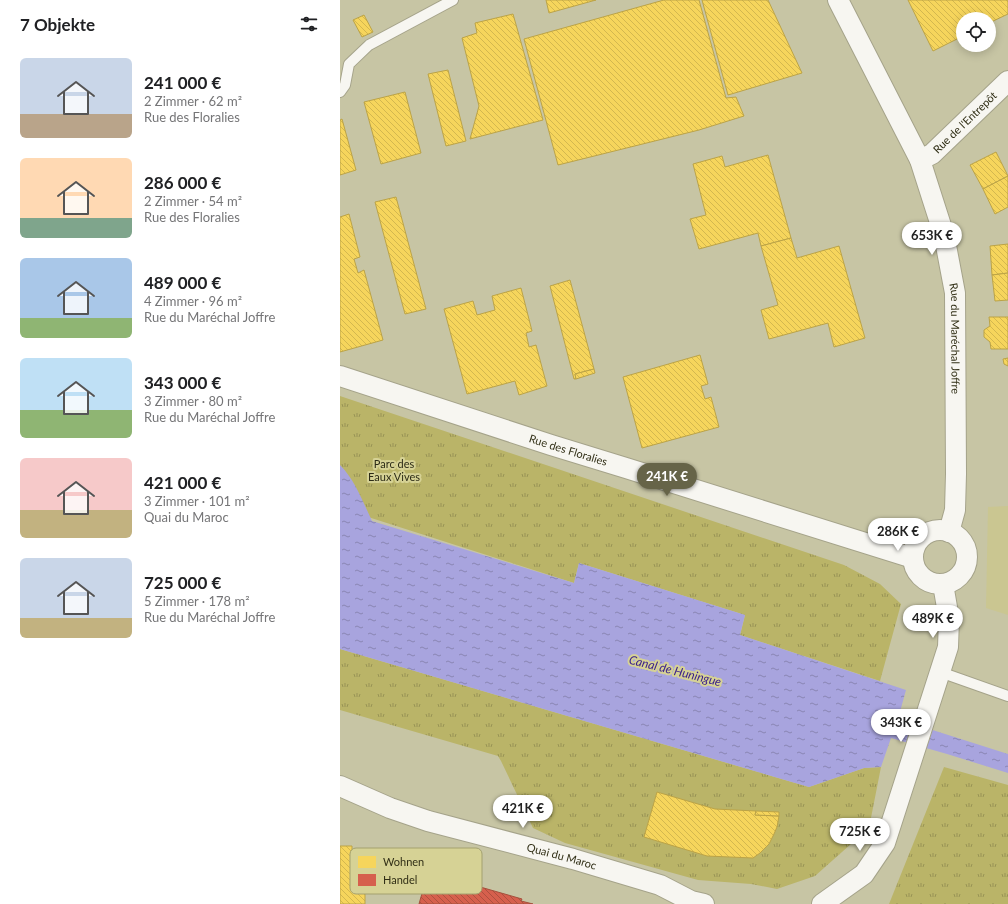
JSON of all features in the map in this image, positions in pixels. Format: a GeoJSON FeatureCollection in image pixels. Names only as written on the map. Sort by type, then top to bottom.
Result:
{"type":"FeatureCollection","features":[{"type":"Feature","properties":{"kind":"street","name":"Rue du Maréchal Joffre"},"geometry":{"type":"LineString","coordinates":[[838,0],[920,160],[944,235],[955,293],[956,474],[955,510],[949,532]]}},
{"type":"Feature","properties":{"kind":"street","name":"Rue de l'Entrepôt"},"geometry":{"type":"LineString","coordinates":[[920,160],[932,154],[1008,81]]}},
{"type":"Feature","properties":{"kind":"street","name":"Rue des Floralies"},"geometry":{"type":"LineString","coordinates":[[340,376],[551,445],[913,558]]}},
{"type":"Feature","properties":{"kind":"street"},"geometry":{"type":"LineString","coordinates":[[936,530],[949,532],[962,540],[967,554],[965,569],[955,580],[943,584],[927,582],[917,572],[913,558],[916,545],[924,535],[936,530]]}},
{"type":"Feature","properties":{"kind":"street"},"geometry":{"type":"LineString","coordinates":[[822,904],[864,874],[885,843],[948,648],[949,619],[943,584]]}},
{"type":"Feature","properties":{"kind":"street","name":"Quai du Maroc"},"geometry":{"type":"LineString","coordinates":[[340,786],[390,808],[428,821],[573,859],[660,885],[696,903]]}},
{"type":"Feature","properties":{"kind":"lane"},"geometry":{"type":"LineString","coordinates":[[340,92],[345,85],[349,64],[369,45],[453,0]]}},
{"type":"Feature","properties":{"kind":"lane"},"geometry":{"type":"LineString","coordinates":[[940,672],[1008,696]]}},
{"type":"Feature","properties":{"kind":"shaded area"},"geometry":{"type":"Polygon","coordinates":[[[1008,506],[1008,615],[986,608],[988,507],[1008,506]]]}},
{"type":"Feature","properties":{"kind":"green space","name":"Parc des Eaux Vives"},"geometry":{"type":"Polygon","coordinates":[[[340,396],[844,565],[880,584],[901,604],[880,681],[740,635],[745,615],[579,563],[574,583],[340,508],[340,396]]]}},
{"type":"Feature","properties":{"kind":"green space"},"geometry":{"type":"Polygon","coordinates":[[[340,649],[809,787],[864,768],[881,767],[869,828],[815,876],[777,889],[751,884],[698,880],[565,843],[533,828],[498,756],[340,710],[340,649]]]}},
{"type":"Feature","properties":{"kind":"green space"},"geometry":{"type":"Polygon","coordinates":[[[944,767],[1008,785],[1008,904],[889,904],[944,767]]]}},
{"type":"Feature","properties":{"kind":"water","name":"Canal de Huningue"},"geometry":{"type":"Polygon","coordinates":[[[340,465],[354,484],[372,521],[574,583],[579,563],[745,615],[740,635],[906,690],[898,719],[1008,754],[1008,773],[891,738],[881,767],[864,768],[809,787],[340,649],[340,465]]]}},
{"type":"Feature","properties":{"kind":"building: Wohnen"},"geometry":{"type":"Polygon","coordinates":[[[546,0],[596,0],[549,13],[546,0]]]}},
{"type":"Feature","properties":{"kind":"building: Wohnen"},"geometry":{"type":"Polygon","coordinates":[[[664,0],[699,0],[726,98],[736,97],[744,116],[699,130],[558,165],[524,39],[664,0]]]}},
{"type":"Feature","properties":{"kind":"building: Wohnen"},"geometry":{"type":"Polygon","coordinates":[[[702,0],[768,0],[802,73],[728,95],[702,0]]]}},
{"type":"Feature","properties":{"kind":"building: Wohnen"},"geometry":{"type":"Polygon","coordinates":[[[908,0],[1008,0],[1008,14],[996,20],[996,12],[956,12],[956,40],[933,51],[908,0]]]}},
{"type":"Feature","properties":{"kind":"building: Wohnen"},"geometry":{"type":"Polygon","coordinates":[[[513,14],[543,120],[470,139],[479,106],[462,38],[477,33],[475,23],[513,14]]]}},
{"type":"Feature","properties":{"kind":"building: Wohnen"},"geometry":{"type":"Polygon","coordinates":[[[364,15],[373,32],[362,37],[353,20],[364,15]]]}},
{"type":"Feature","properties":{"kind":"building: Wohnen"},"geometry":{"type":"Polygon","coordinates":[[[448,70],[466,141],[446,146],[428,74],[448,70]]]}},
{"type":"Feature","properties":{"kind":"building: Wohnen"},"geometry":{"type":"Polygon","coordinates":[[[405,92],[421,153],[381,164],[364,102],[405,92]]]}},
{"type":"Feature","properties":{"kind":"building: Wohnen"},"geometry":{"type":"Polygon","coordinates":[[[342,119],[356,170],[340,175],[340,120],[342,119]]]}},
{"type":"Feature","properties":{"kind":"building: Wohnen"},"geometry":{"type":"Polygon","coordinates":[[[996,152],[1008,176],[983,189],[970,165],[996,152]]]}},
{"type":"Feature","properties":{"kind":"building: Wohnen"},"geometry":{"type":"Polygon","coordinates":[[[768,155],[791,238],[761,246],[758,233],[699,249],[690,219],[706,215],[693,164],[722,156],[725,167],[768,155]]]}},
{"type":"Feature","properties":{"kind":"building: Wohnen"},"geometry":{"type":"Polygon","coordinates":[[[1008,176],[1008,207],[995,214],[983,189],[1008,176]]]}},
{"type":"Feature","properties":{"kind":"building: Wohnen"},"geometry":{"type":"Polygon","coordinates":[[[396,197],[426,309],[405,314],[375,202],[396,197]]]}},
{"type":"Feature","properties":{"kind":"building: Wohnen"},"geometry":{"type":"Polygon","coordinates":[[[349,214],[360,257],[354,259],[358,273],[364,270],[383,340],[340,352],[340,217],[349,214]]]}},
{"type":"Feature","properties":{"kind":"building: Wohnen"},"geometry":{"type":"Polygon","coordinates":[[[791,238],[797,258],[839,246],[865,338],[834,347],[828,323],[769,339],[761,310],[778,305],[761,246],[791,238]]]}},
{"type":"Feature","properties":{"kind":"building: Wohnen"},"geometry":{"type":"Polygon","coordinates":[[[1008,244],[1008,273],[992,275],[990,246],[1008,244]]]}},
{"type":"Feature","properties":{"kind":"building: Wohnen"},"geometry":{"type":"Polygon","coordinates":[[[1008,273],[1008,300],[995,301],[992,275],[1008,273]]]}},
{"type":"Feature","properties":{"kind":"building: Wohnen"},"geometry":{"type":"Polygon","coordinates":[[[570,280],[594,369],[575,374],[576,379],[574,379],[550,286],[570,280]]]}},
{"type":"Feature","properties":{"kind":"building: Wohnen"},"geometry":{"type":"Polygon","coordinates":[[[521,288],[532,331],[526,333],[529,347],[536,345],[547,386],[519,395],[515,381],[467,394],[444,309],[473,301],[477,315],[495,310],[492,296],[521,288]]]}},
{"type":"Feature","properties":{"kind":"building: Wohnen"},"geometry":{"type":"Polygon","coordinates":[[[989,317],[1008,317],[1008,349],[991,349],[990,342],[984,337],[984,330],[990,326],[989,317]]]}},
{"type":"Feature","properties":{"kind":"building: Wohnen"},"geometry":{"type":"Polygon","coordinates":[[[700,355],[708,384],[701,386],[705,399],[711,397],[719,427],[642,448],[623,377],[700,355]]]}},
{"type":"Feature","properties":{"kind":"building: Wohnen"},"geometry":{"type":"Polygon","coordinates":[[[1008,358],[1008,366],[1004,364],[1003,359],[1008,358]]]}},
{"type":"Feature","properties":{"kind":"building: Wohnen"},"geometry":{"type":"Polygon","coordinates":[[[594,369],[595,373],[576,379],[575,374],[594,369]]]}},
{"type":"Feature","properties":{"kind":"building: Wohnen"},"geometry":{"type":"Polygon","coordinates":[[[657,792],[715,809],[756,811],[755,815],[779,816],[777,827],[769,844],[753,858],[707,856],[644,837],[657,792]]]}},
{"type":"Feature","properties":{"kind":"building: Wohnen"},"geometry":{"type":"Polygon","coordinates":[[[756,811],[779,812],[779,816],[755,815],[756,811]]]}},
{"type":"Feature","properties":{"kind":"building: Wohnen"},"geometry":{"type":"Polygon","coordinates":[[[340,846],[352,846],[352,848],[350,848],[350,894],[365,894],[365,904],[340,904],[340,846]]]}},
{"type":"Feature","properties":{"kind":"building: Handel"},"geometry":{"type":"Polygon","coordinates":[[[482,888],[522,899],[521,901],[533,904],[419,904],[422,894],[482,894],[482,888]]]}}]}
